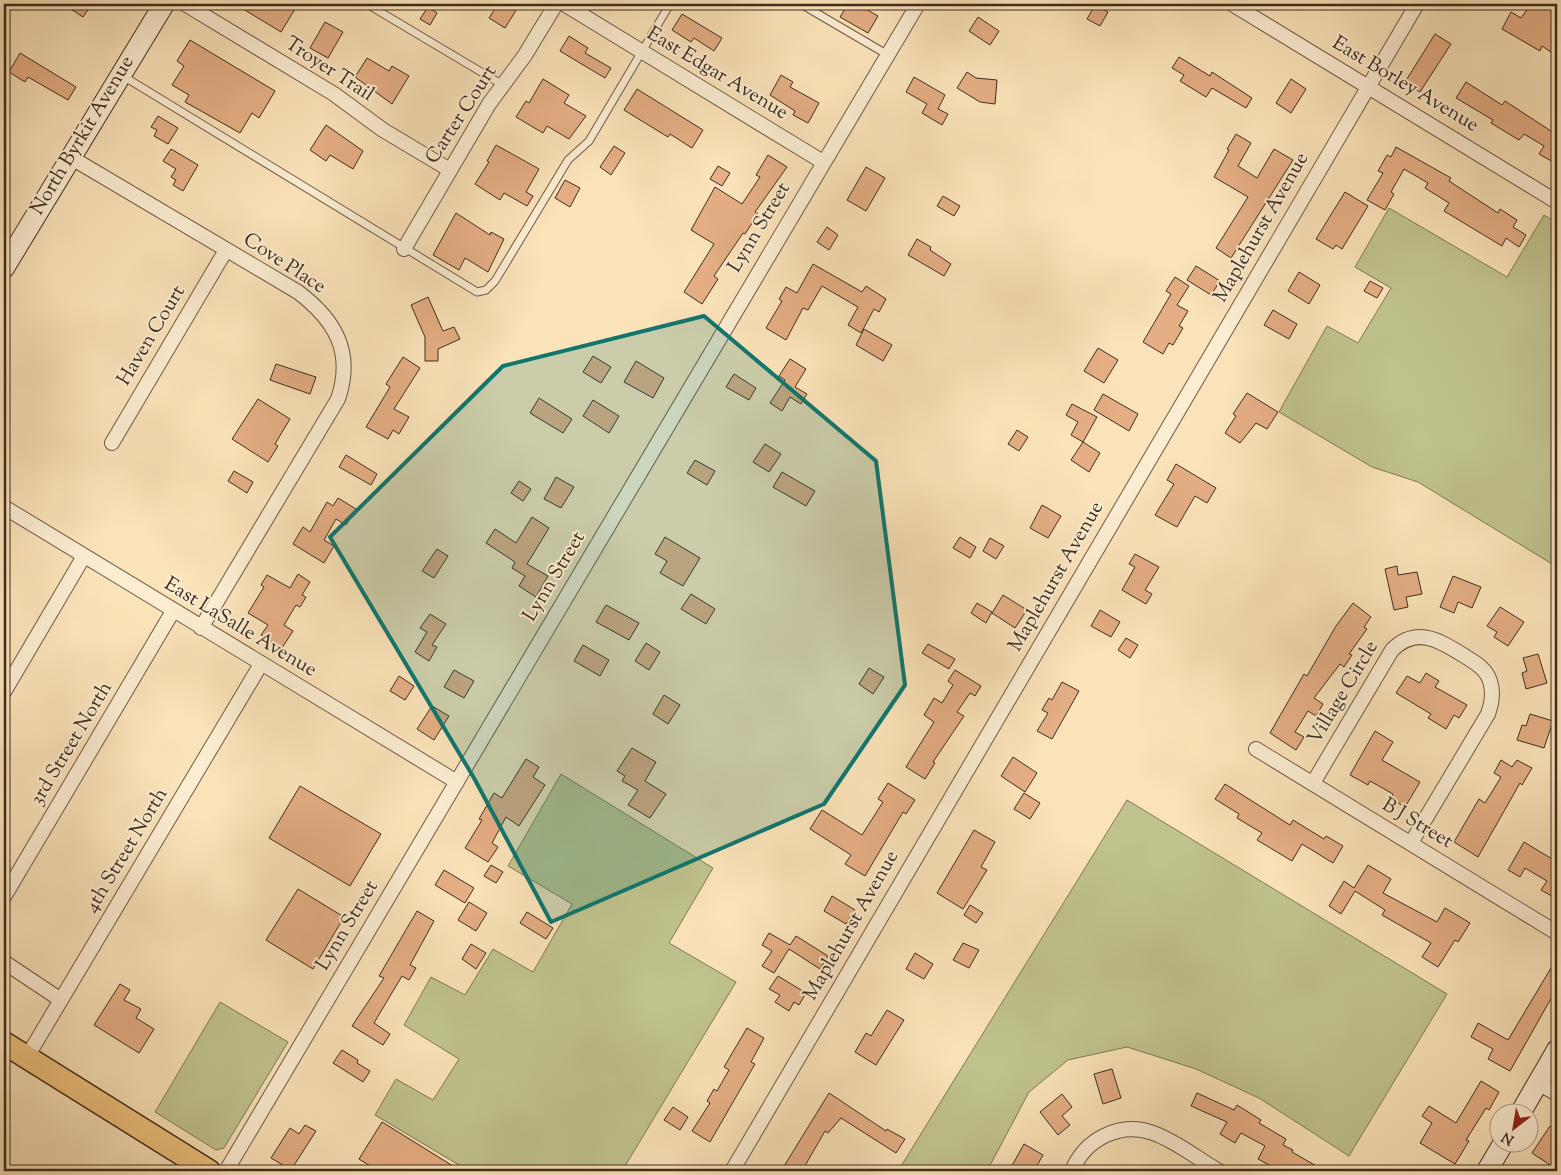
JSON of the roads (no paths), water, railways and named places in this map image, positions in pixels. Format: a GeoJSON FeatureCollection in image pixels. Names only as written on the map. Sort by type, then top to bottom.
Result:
{"type":"FeatureCollection","features":[{"type":"Feature","properties":{"kind":"main road"},"geometry":{"type":"LineString","coordinates":[[4,1043],[209,1171]]}},
{"type":"Feature","properties":{"kind":"street","name":"North Byrkit Avenue"},"geometry":{"type":"LineString","coordinates":[[4,268],[164,4]]}},
{"type":"Feature","properties":{"kind":"street","name":"Troyer Trail"},"geometry":{"type":"LineString","coordinates":[[185,4],[334,94],[383,130],[450,170]]}},
{"type":"Feature","properties":{"kind":"street","name":"Carter Court"},"geometry":{"type":"LineString","coordinates":[[404,249],[450,170],[556,4]]}},
{"type":"Feature","properties":{"kind":"street","name":"East Edgar Avenue"},"geometry":{"type":"LineString","coordinates":[[564,4],[823,162]]}},
{"type":"Feature","properties":{"kind":"street","name":"Lynn Street"},"geometry":{"type":"LineString","coordinates":[[226,1171],[918,4]]}},
{"type":"Feature","properties":{"kind":"street","name":"East Borley Avenue"},"geometry":{"type":"LineString","coordinates":[[1232,4],[1557,202]]}},
{"type":"Feature","properties":{"kind":"street","name":"Maplehurst Avenue"},"geometry":{"type":"LineString","coordinates":[[732,1171],[1417,4]]}},
{"type":"Feature","properties":{"kind":"street","name":"Cove Place"},"geometry":{"type":"LineString","coordinates":[[70,157],[298,292],[316,308],[338,337],[344,368],[338,399],[201,628]]}},
{"type":"Feature","properties":{"kind":"street","name":"Haven Court"},"geometry":{"type":"LineString","coordinates":[[112,443],[226,250]]}},
{"type":"Feature","properties":{"kind":"street","name":"East LaSalle Avenue"},"geometry":{"type":"LineString","coordinates":[[4,507],[457,782]]}},
{"type":"Feature","properties":{"kind":"street"},"geometry":{"type":"LineString","coordinates":[[4,692],[84,556]]}},
{"type":"Feature","properties":{"kind":"street","name":"3rd Street North"},"geometry":{"type":"LineString","coordinates":[[4,897],[174,611]]}},
{"type":"Feature","properties":{"kind":"street","name":"Village Circle"},"geometry":{"type":"LineString","coordinates":[[1313,784],[1392,650],[1410,638],[1432,637],[1442,642],[1480,665],[1486,672],[1490,680],[1492,702],[1488,714],[1412,843]]}},
{"type":"Feature","properties":{"kind":"street","name":"4th Street North"},"geometry":{"type":"LineString","coordinates":[[27,1057],[261,664]]}},
{"type":"Feature","properties":{"kind":"street","name":"B J Street"},"geometry":{"type":"LineString","coordinates":[[1256,749],[1412,843],[1557,934]]}},
{"type":"Feature","properties":{"kind":"street"},"geometry":{"type":"LineString","coordinates":[[4,962],[61,1000]]}},
{"type":"Feature","properties":{"kind":"street"},"geometry":{"type":"LineString","coordinates":[[1527,1102],[1557,1050]]}},
{"type":"Feature","properties":{"kind":"street"},"geometry":{"type":"LineString","coordinates":[[1538,1083],[1557,1094]]}},
{"type":"Feature","properties":{"kind":"street"},"geometry":{"type":"LineString","coordinates":[[1072,1171],[1082,1152],[1095,1141],[1105,1135],[1127,1130],[1155,1134],[1219,1171]]}},
{"type":"Feature","properties":{"kind":"street"},"geometry":{"type":"LineString","coordinates":[[1487,1171],[1498,1152]]}},
{"type":"Feature","properties":{"kind":"lane"},"geometry":{"type":"LineString","coordinates":[[367,4],[503,86]]}},
{"type":"Feature","properties":{"kind":"lane"},"geometry":{"type":"LineString","coordinates":[[121,74],[476,292],[486,290],[495,281],[568,160],[588,141],[670,4]]}},
{"type":"Feature","properties":{"kind":"lane"},"geometry":{"type":"LineString","coordinates":[[801,4],[888,55]]}}]}
